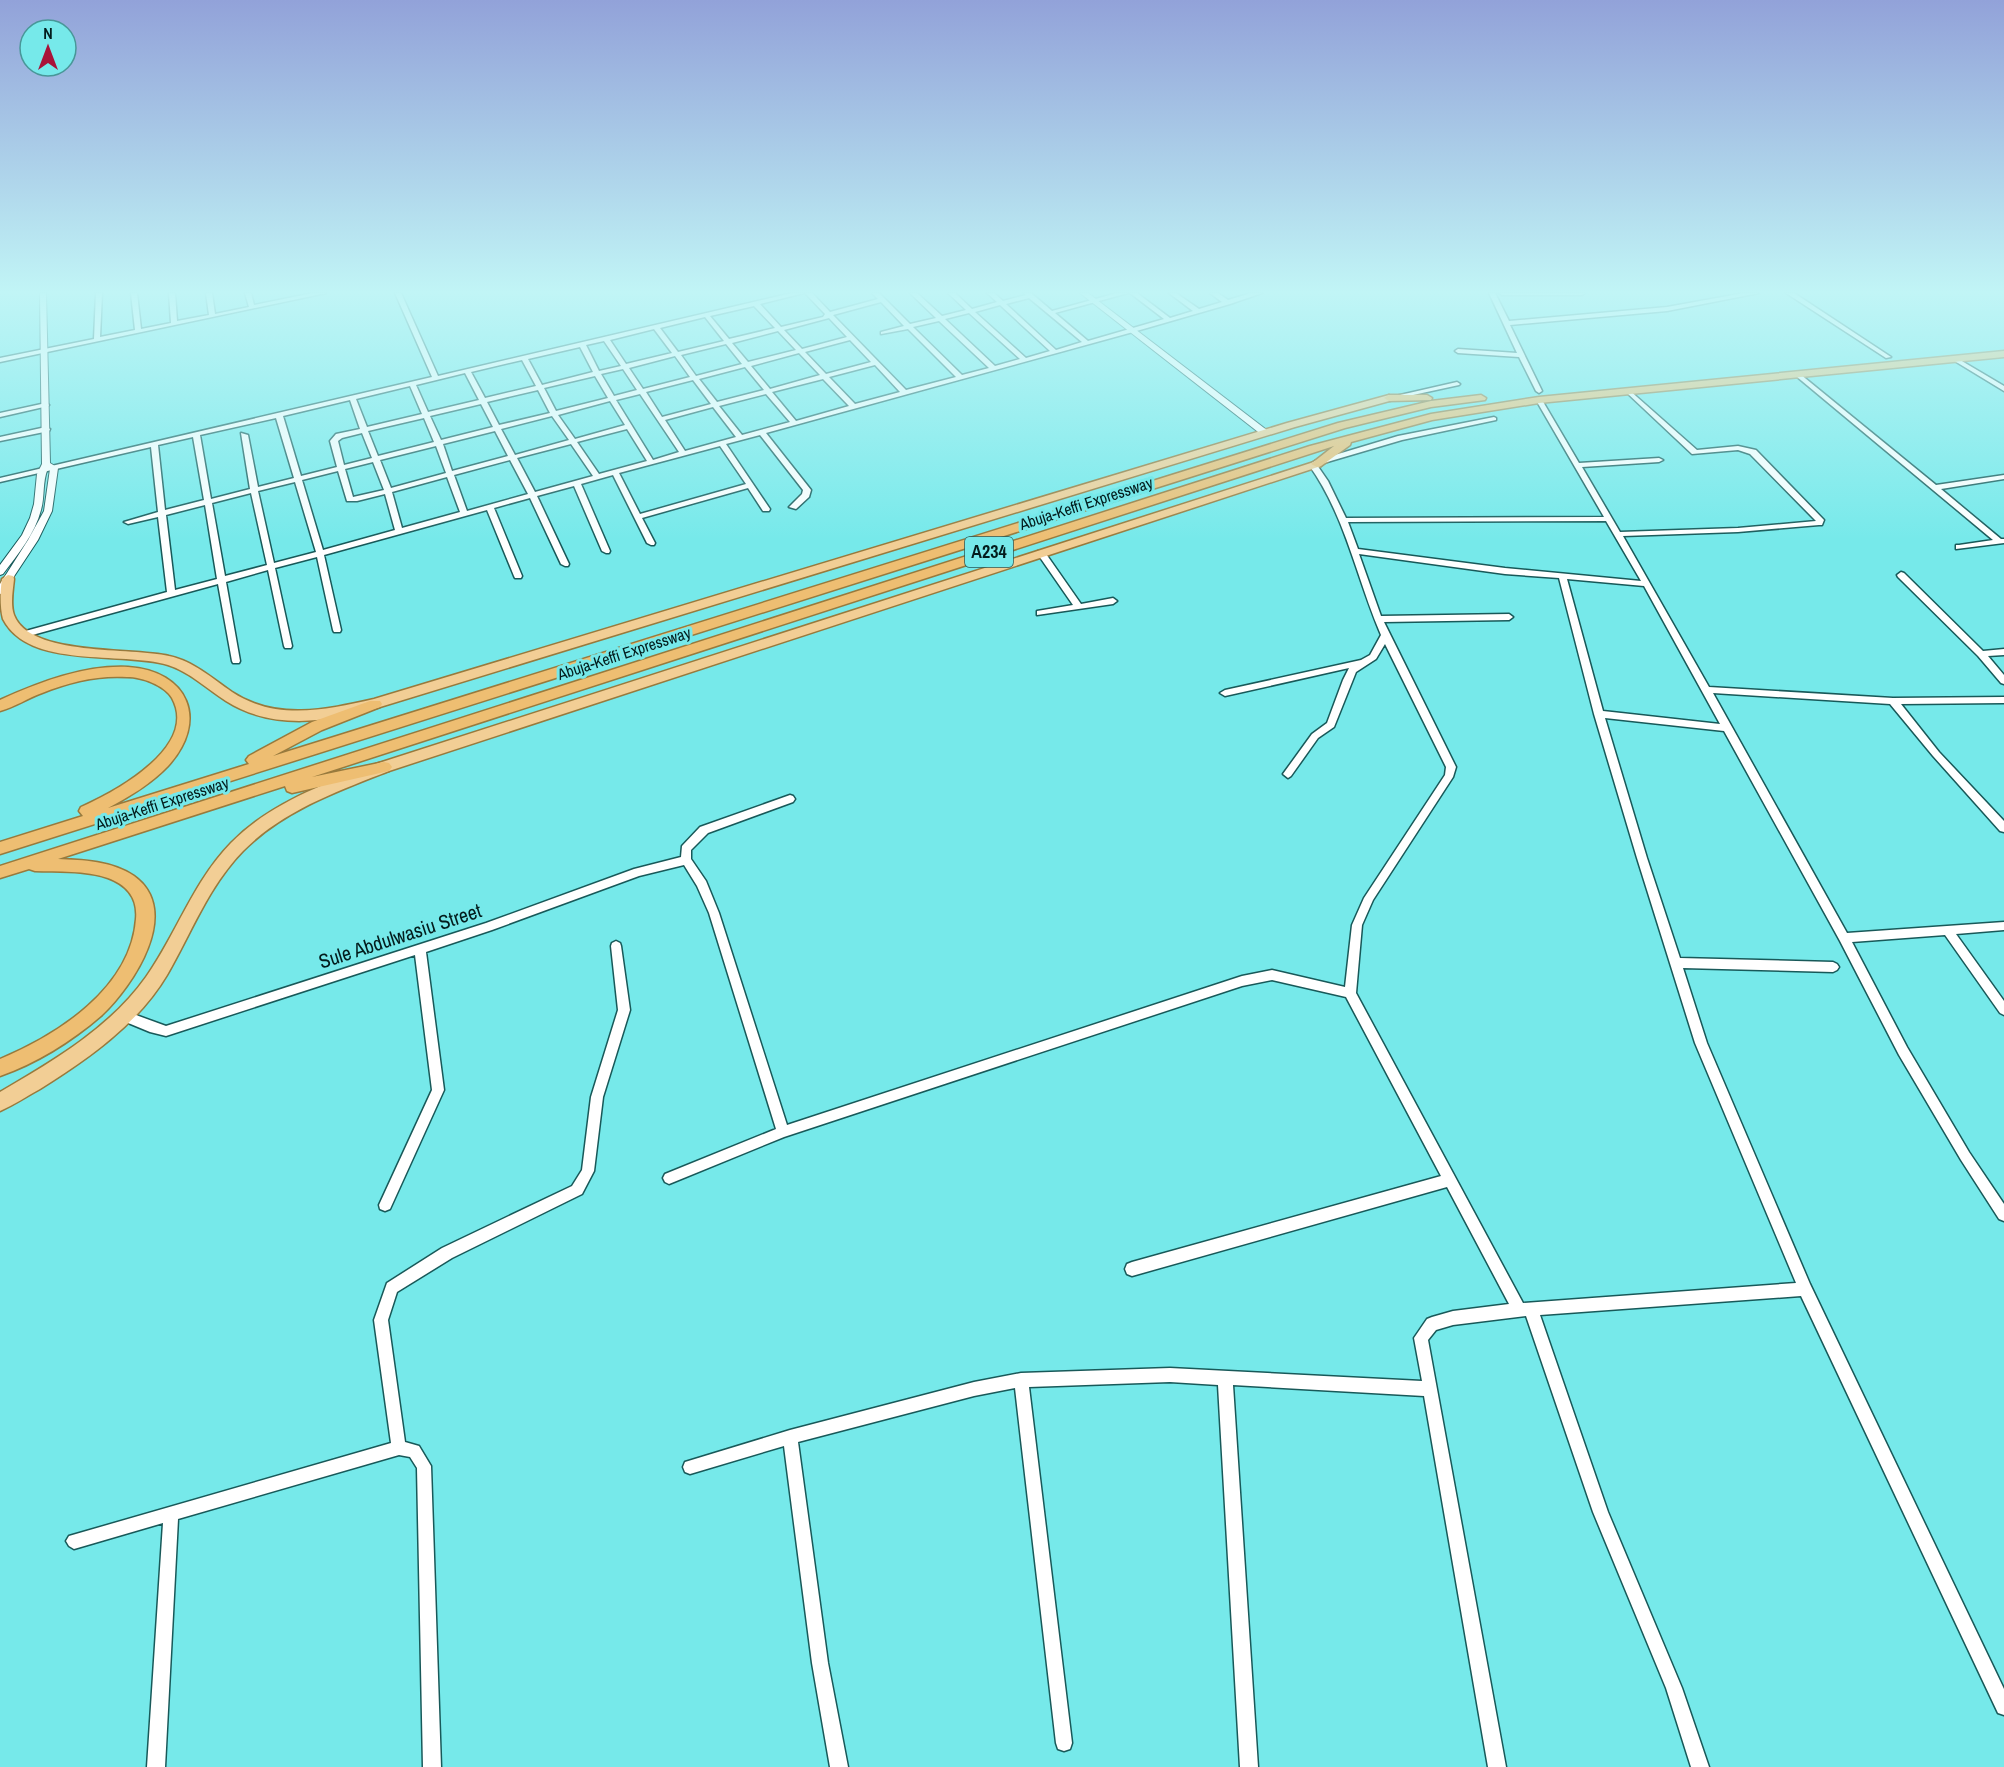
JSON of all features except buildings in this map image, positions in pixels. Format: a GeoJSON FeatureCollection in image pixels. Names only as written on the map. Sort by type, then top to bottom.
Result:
{"type":"FeatureCollection","features":[{"type":"Feature","properties":{"kind":"highway","name":"Abuja-Keffi Expressway"},"geometry":{"type":"LineString","coordinates":[[0,872],[1365,433],[1431,417],[1539,396],[1723,375]]}},
{"type":"Feature","properties":{"kind":"highway","name":"Abuja-Keffi Expressway"},"geometry":{"type":"LineString","coordinates":[[0,848],[1342,425],[1400,410],[1470,399],[1628,391],[1793,375]]}},
{"type":"Feature","properties":{"kind":"highway"},"geometry":{"type":"LineString","coordinates":[[1389,398],[1470,399]]}},
{"type":"Feature","properties":{"kind":"highway"},"geometry":{"type":"LineString","coordinates":[[1315,464],[1365,433]]}},
{"type":"Feature","properties":{"kind":"highway"},"geometry":{"type":"LineString","coordinates":[[0,706],[29,692],[67,680],[108,672],[129,673],[159,681],[172,688],[183,708],[181,731],[169,753],[135,785],[84,813],[0,843]]}},
{"type":"Feature","properties":{"kind":"highway"},"geometry":{"type":"LineString","coordinates":[[227,776],[317,726],[375,704]]}},
{"type":"Feature","properties":{"kind":"highway"},"geometry":{"type":"LineString","coordinates":[[241,794],[296,786],[384,767]]}},
{"type":"Feature","properties":{"kind":"highway"},"geometry":{"type":"LineString","coordinates":[[0,1068],[44,1048],[88,1014],[122,979],[136,958],[144,939],[146,920],[144,904],[139,890],[125,879],[93,867],[26,864]]}},
{"type":"Feature","properties":{"kind":"main road","name":"Abuja-Keffi Expressway"},"geometry":{"type":"LineString","coordinates":[[25,634],[40,643],[63,649],[153,657],[183,665],[242,705],[268,714],[292,717],[315,716],[375,704],[1265,433],[1389,398]]}},
{"type":"Feature","properties":{"kind":"main road","name":"Abuja-Keffi Expressway"},"geometry":{"type":"LineString","coordinates":[[0,1102],[61,1066],[96,1041],[125,1016],[146,991],[169,957],[200,895],[212,877],[239,845],[289,807],[320,791],[384,767],[1315,464]]}},
{"type":"Feature","properties":{"kind":"main road"},"geometry":{"type":"LineString","coordinates":[[4,575],[9,620],[25,634]]}},
{"type":"Feature","properties":{"kind":"street"},"geometry":{"type":"LineString","coordinates":[[0,591],[4,575],[33,540],[48,511],[45,375]]}},
{"type":"Feature","properties":{"kind":"street"},"geometry":{"type":"LineString","coordinates":[[0,480],[47,467],[447,375]]}},
{"type":"Feature","properties":{"kind":"street"},"geometry":{"type":"LineString","coordinates":[[469,375],[533,496],[565,564]]}},
{"type":"Feature","properties":{"kind":"street"},"geometry":{"type":"LineString","coordinates":[[533,375],[555,415],[597,477]]}},
{"type":"Feature","properties":{"kind":"street"},"geometry":{"type":"LineString","coordinates":[[591,375],[335,438],[350,499],[388,491],[630,426]]}},
{"type":"Feature","properties":{"kind":"street"},"geometry":{"type":"LineString","coordinates":[[598,375],[651,462]]}},
{"type":"Feature","properties":{"kind":"street"},"geometry":{"type":"LineString","coordinates":[[632,375],[684,454]]}},
{"type":"Feature","properties":{"kind":"street"},"geometry":{"type":"LineString","coordinates":[[691,375],[740,438]]}},
{"type":"Feature","properties":{"kind":"street"},"geometry":{"type":"LineString","coordinates":[[128,522],[708,375]]}},
{"type":"Feature","properties":{"kind":"street"},"geometry":{"type":"LineString","coordinates":[[757,375],[794,423]]}},
{"type":"Feature","properties":{"kind":"street"},"geometry":{"type":"LineString","coordinates":[[888,375],[905,393]]}},
{"type":"Feature","properties":{"kind":"street"},"geometry":{"type":"LineString","coordinates":[[25,634],[970,375]]}},
{"type":"Feature","properties":{"kind":"street"},"geometry":{"type":"LineString","coordinates":[[1189,375],[1265,433]]}},
{"type":"Feature","properties":{"kind":"street"},"geometry":{"type":"LineString","coordinates":[[1530,375],[1539,396],[1577,465],[1647,584],[1844,938],[1903,1051],[1965,1156],[2004,1215]]}},
{"type":"Feature","properties":{"kind":"street"},"geometry":{"type":"LineString","coordinates":[[1799,375],[2002,542]]}},
{"type":"Feature","properties":{"kind":"street"},"geometry":{"type":"LineString","coordinates":[[1981,375],[2004,389]]}},
{"type":"Feature","properties":{"kind":"street"},"geometry":{"type":"LineString","coordinates":[[661,419],[824,376],[854,407]]}},
{"type":"Feature","properties":{"kind":"street"},"geometry":{"type":"LineString","coordinates":[[412,384],[439,444],[464,514]]}},
{"type":"Feature","properties":{"kind":"street"},"geometry":{"type":"LineString","coordinates":[[1389,398],[1458,384]]}},
{"type":"Feature","properties":{"kind":"street"},"geometry":{"type":"LineString","coordinates":[[1618,534],[1738,530],[1820,524],[1820,520],[1753,452],[1738,448],[1695,452],[1628,391]]}},
{"type":"Feature","properties":{"kind":"street"},"geometry":{"type":"LineString","coordinates":[[352,398],[388,491],[399,531]]}},
{"type":"Feature","properties":{"kind":"street"},"geometry":{"type":"LineString","coordinates":[[0,415],[46,405]]}},
{"type":"Feature","properties":{"kind":"street"},"geometry":{"type":"LineString","coordinates":[[279,415],[320,553],[337,630]]}},
{"type":"Feature","properties":{"kind":"street"},"geometry":{"type":"LineString","coordinates":[[1494,419],[1401,438],[1315,464],[1341,520],[1378,619],[1451,767],[1450,775],[1369,898],[1357,925],[1350,993],[1449,1180],[1525,1310],[1601,1512],[1674,1688],[1700,1767]]}},
{"type":"Feature","properties":{"kind":"street"},"geometry":{"type":"LineString","coordinates":[[0,439],[46,429]]}},
{"type":"Feature","properties":{"kind":"street"},"geometry":{"type":"LineString","coordinates":[[762,432],[807,490],[806,495],[793,507]]}},
{"type":"Feature","properties":{"kind":"street"},"geometry":{"type":"LineString","coordinates":[[196,434],[236,661]]}},
{"type":"Feature","properties":{"kind":"street"},"geometry":{"type":"LineString","coordinates":[[244,435],[253,490],[273,566],[288,646]]}},
{"type":"Feature","properties":{"kind":"street"},"geometry":{"type":"LineString","coordinates":[[722,443],[766,509]]}},
{"type":"Feature","properties":{"kind":"street"},"geometry":{"type":"LineString","coordinates":[[154,444],[171,594]]}},
{"type":"Feature","properties":{"kind":"street"},"geometry":{"type":"LineString","coordinates":[[1577,465],[1659,460]]}},
{"type":"Feature","properties":{"kind":"street"},"geometry":{"type":"LineString","coordinates":[[615,472],[651,543]]}},
{"type":"Feature","properties":{"kind":"street"},"geometry":{"type":"LineString","coordinates":[[1934,488],[2004,477]]}},
{"type":"Feature","properties":{"kind":"street"},"geometry":{"type":"LineString","coordinates":[[577,483],[606,550]]}},
{"type":"Feature","properties":{"kind":"street"},"geometry":{"type":"LineString","coordinates":[[637,517],[750,485]]}},
{"type":"Feature","properties":{"kind":"street"},"geometry":{"type":"LineString","coordinates":[[490,507],[518,576]]}},
{"type":"Feature","properties":{"kind":"street"},"geometry":{"type":"LineString","coordinates":[[1341,520],[1609,519]]}},
{"type":"Feature","properties":{"kind":"street"},"geometry":{"type":"LineString","coordinates":[[1959,547],[2002,542]]}},
{"type":"Feature","properties":{"kind":"street"},"geometry":{"type":"LineString","coordinates":[[1353,551],[1446,564],[1647,584]]}},
{"type":"Feature","properties":{"kind":"street"},"geometry":{"type":"LineString","coordinates":[[1041,554],[1079,607]]}},
{"type":"Feature","properties":{"kind":"street"},"geometry":{"type":"LineString","coordinates":[[1901,575],[1981,654],[2004,681]]}},
{"type":"Feature","properties":{"kind":"street"},"geometry":{"type":"LineString","coordinates":[[1562,576],[1599,714],[1701,1043],[1804,1289],[2004,1707]]}},
{"type":"Feature","properties":{"kind":"street"},"geometry":{"type":"LineString","coordinates":[[1040,613],[1113,601]]}},
{"type":"Feature","properties":{"kind":"street"},"geometry":{"type":"LineString","coordinates":[[1378,619],[1509,617]]}},
{"type":"Feature","properties":{"kind":"street"},"geometry":{"type":"LineString","coordinates":[[1288,774],[1315,736],[1331,725],[1352,670],[1373,657],[1386,634]]}},
{"type":"Feature","properties":{"kind":"street"},"geometry":{"type":"LineString","coordinates":[[1981,654],[2004,652]]}},
{"type":"Feature","properties":{"kind":"street"},"geometry":{"type":"LineString","coordinates":[[1225,693],[1364,662]]}},
{"type":"Feature","properties":{"kind":"street"},"geometry":{"type":"LineString","coordinates":[[1706,690],[1893,701],[2004,700]]}},
{"type":"Feature","properties":{"kind":"street"},"geometry":{"type":"LineString","coordinates":[[1893,701],[1936,754],[2004,828]]}},
{"type":"Feature","properties":{"kind":"street"},"geometry":{"type":"LineString","coordinates":[[1599,714],[1727,728]]}},
{"type":"Feature","properties":{"kind":"street"},"geometry":{"type":"LineString","coordinates":[[783,1132],[714,914],[702,884],[686,860],[686,849],[704,830],[790,799]]}},
{"type":"Feature","properties":{"kind":"street","name":"Sule Abdulwasiu Street"},"geometry":{"type":"LineString","coordinates":[[125,1016],[166,1031],[488,927],[638,872],[686,860]]}},
{"type":"Feature","properties":{"kind":"street"},"geometry":{"type":"LineString","coordinates":[[1844,938],[1949,932],[2004,926]]}},
{"type":"Feature","properties":{"kind":"street"},"geometry":{"type":"LineString","coordinates":[[1949,932],[2004,1010]]}},
{"type":"Feature","properties":{"kind":"street"},"geometry":{"type":"LineString","coordinates":[[399,1448],[381,1320],[392,1288],[447,1253],[577,1190],[584,1181],[588,1171],[597,1097],[624,1010],[616,946]]}},
{"type":"Feature","properties":{"kind":"street"},"geometry":{"type":"LineString","coordinates":[[385,1205],[438,1089],[420,949]]}},
{"type":"Feature","properties":{"kind":"street"},"geometry":{"type":"LineString","coordinates":[[1675,963],[1833,967]]}},
{"type":"Feature","properties":{"kind":"street"},"geometry":{"type":"LineString","coordinates":[[669,1178],[783,1132],[1242,981],[1272,975],[1350,993]]}},
{"type":"Feature","properties":{"kind":"street"},"geometry":{"type":"LineString","coordinates":[[1132,1269],[1449,1180]]}},
{"type":"Feature","properties":{"kind":"street"},"geometry":{"type":"LineString","coordinates":[[1497,1767],[1422,1338],[1432,1324],[1453,1318],[1525,1310],[1804,1289]]}},
{"type":"Feature","properties":{"kind":"street"},"geometry":{"type":"LineString","coordinates":[[690,1467],[790,1437],[975,1389],[1021,1380],[1170,1376],[1431,1389]]}},
{"type":"Feature","properties":{"kind":"street"},"geometry":{"type":"LineString","coordinates":[[1226,1378],[1250,1767]]}},
{"type":"Feature","properties":{"kind":"street"},"geometry":{"type":"LineString","coordinates":[[1021,1380],[1064,1743]]}},
{"type":"Feature","properties":{"kind":"street"},"geometry":{"type":"LineString","coordinates":[[790,1437],[820,1663],[839,1767]]}},
{"type":"Feature","properties":{"kind":"street"},"geometry":{"type":"LineString","coordinates":[[74,1541],[399,1448],[414,1451],[424,1466],[432,1767]]}},
{"type":"Feature","properties":{"kind":"street"},"geometry":{"type":"LineString","coordinates":[[156,1767],[171,1514]]}}]}
